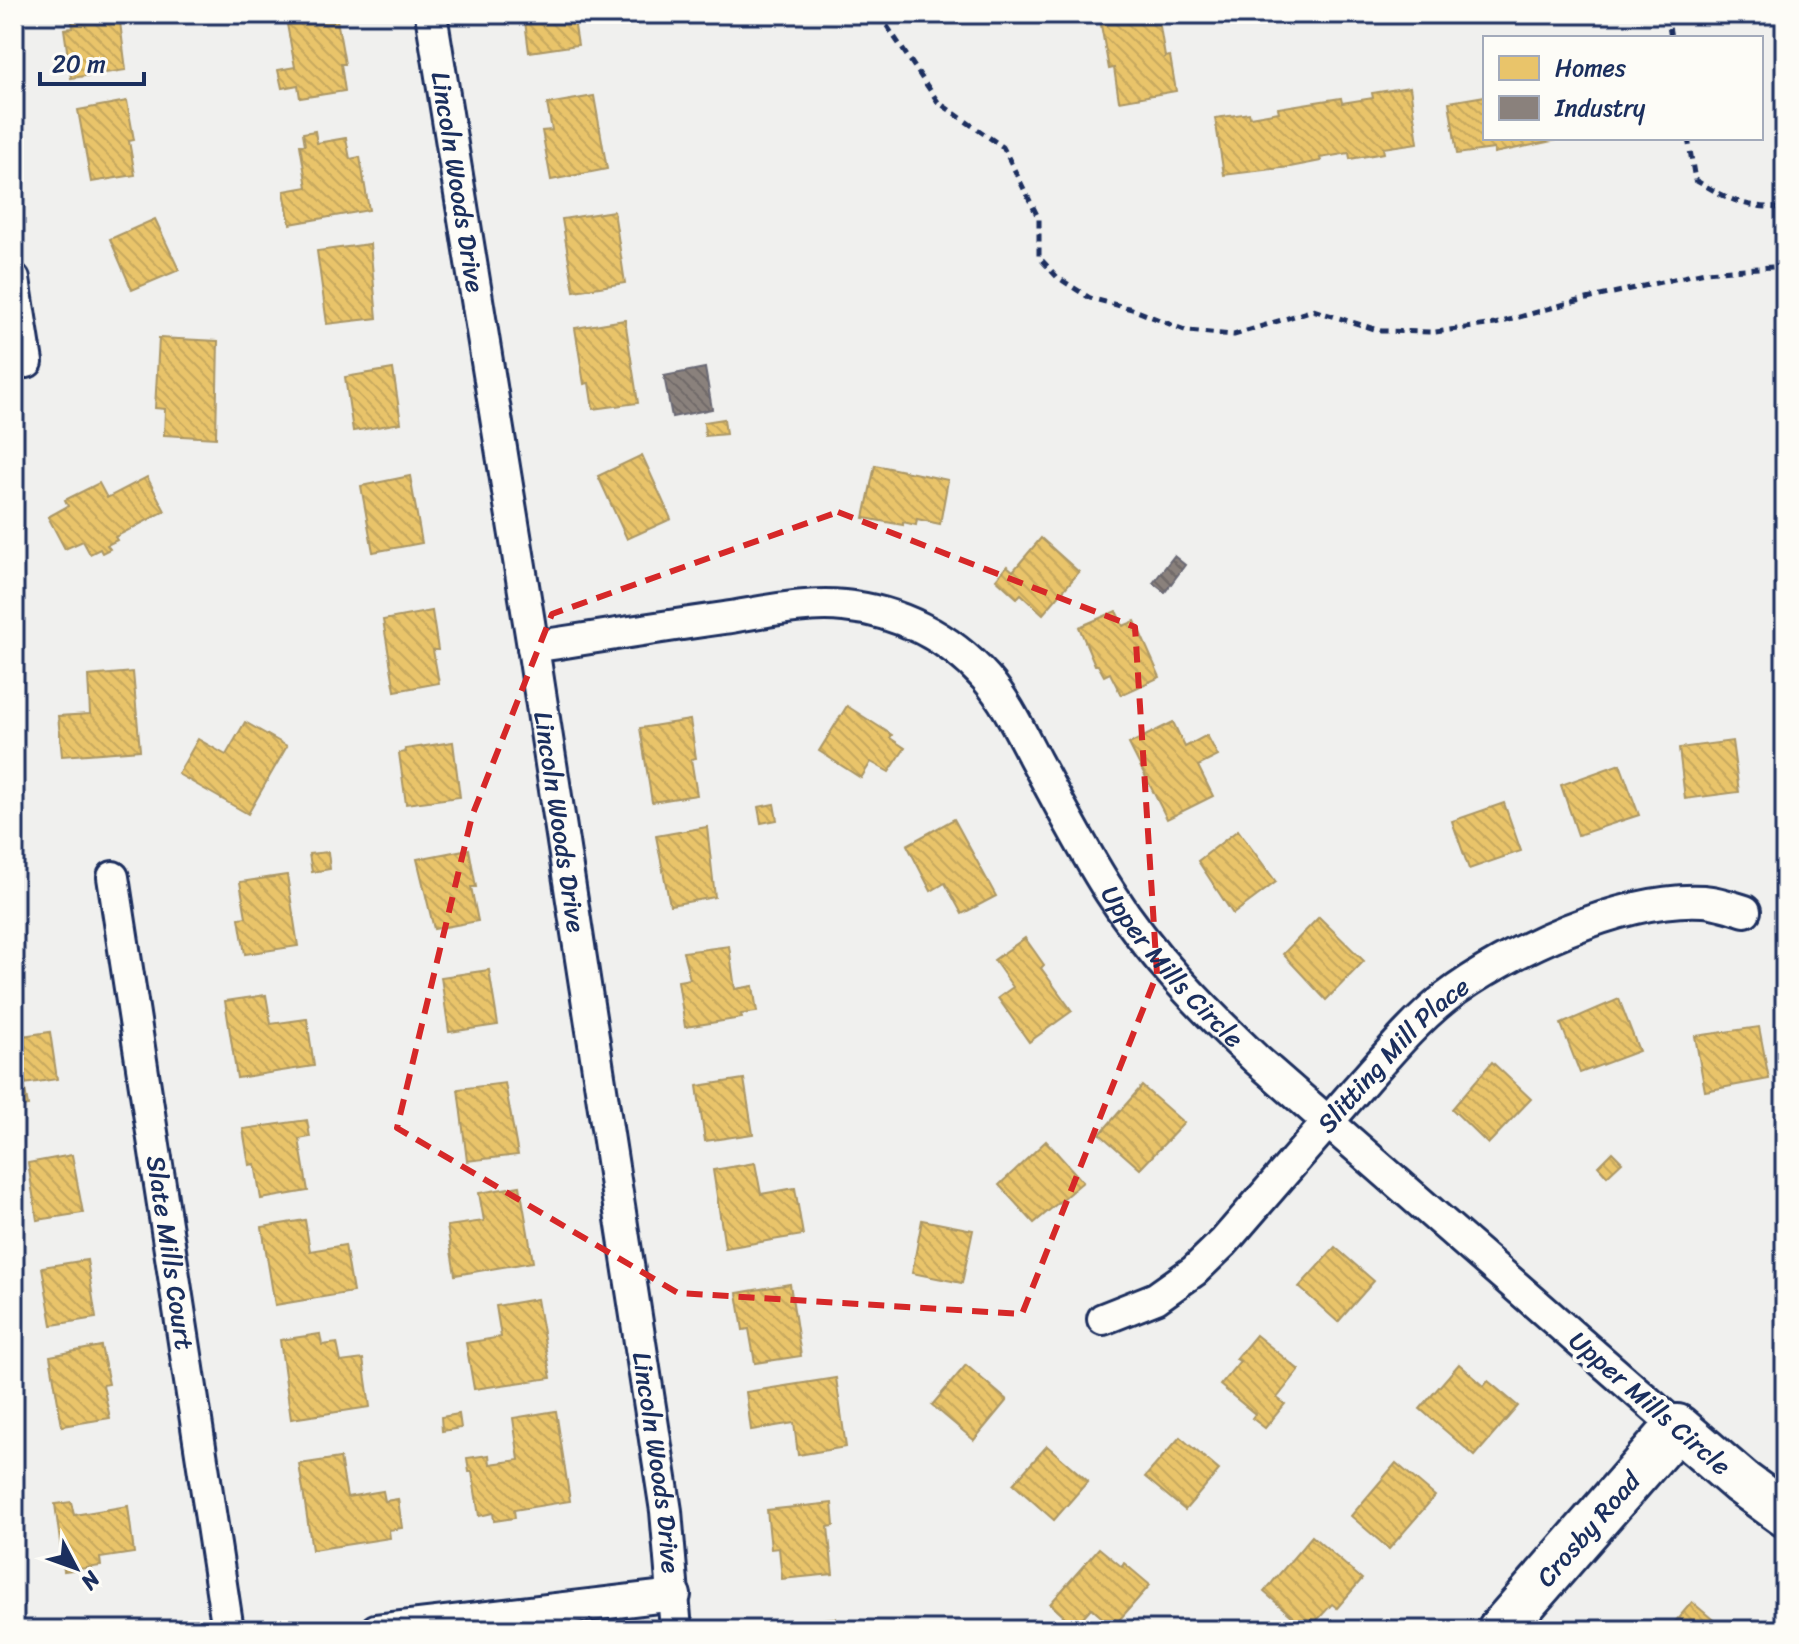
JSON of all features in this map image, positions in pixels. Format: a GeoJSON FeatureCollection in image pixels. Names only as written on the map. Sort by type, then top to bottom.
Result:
{"type":"FeatureCollection","features":[{"type":"Feature","properties":{"kind":"street","name":"Lincoln Woods Drive"},"geometry":{"type":"LineString","coordinates":[[431,14],[533,647],[666,1511],[676,1630]]}},
{"type":"Feature","properties":{"kind":"street"},"geometry":{"type":"LineString","coordinates":[[14,279],[27,362]]}},
{"type":"Feature","properties":{"kind":"street","name":"Upper Mills Circle"},"geometry":{"type":"LineString","coordinates":[[533,647],[795,607],[842,605],[886,613],[956,649],[987,679],[1013,719],[1075,834],[1111,893],[1147,946],[1197,1004],[1677,1427],[1741,1482],[1785,1514]]}},
{"type":"Feature","properties":{"kind":"street","name":"Slate Mills Court"},"geometry":{"type":"LineString","coordinates":[[113,877],[228,1630]]}},
{"type":"Feature","properties":{"kind":"street","name":"Slitting Mill Place"},"geometry":{"type":"LineString","coordinates":[[1103,1319],[1156,1298],[1194,1271],[1224,1242],[1396,1046],[1444,999],[1500,963],[1550,938],[1609,915],[1661,903],[1705,901],[1745,911]]}},
{"type":"Feature","properties":{"kind":"street","name":"Crosby Road"},"geometry":{"type":"LineString","coordinates":[[1500,1630],[1677,1427]]}},
{"type":"Feature","properties":{"kind":"street"},"geometry":{"type":"LineString","coordinates":[[376,1630],[675,1595]]}},
{"type":"Feature","properties":{"kind":"path"},"geometry":{"type":"LineString","coordinates":[[879,14],[938,102],[1003,147],[1039,219],[1039,257],[1057,277],[1090,298],[1132,309],[1187,331],[1234,335],[1313,310],[1381,331],[1435,332],[1495,324],[1565,304],[1705,272],[1785,266]]}},
{"type":"Feature","properties":{"kind":"path"},"geometry":{"type":"LineString","coordinates":[[1667,14],[1671,36]]}},
{"type":"Feature","properties":{"kind":"path"},"geometry":{"type":"LineString","coordinates":[[1688,140],[1695,180],[1750,207],[1785,208]]}},
{"type":"Feature","properties":{"kind":"highlighted area"},"geometry":{"type":"Polygon","coordinates":[[[838,512],[1135,627],[1157,974],[1022,1314],[678,1293],[397,1128],[472,816],[552,614],[838,512]]]}},
{"type":"Feature","properties":{"kind":"building: Homes"},"geometry":{"type":"Polygon","coordinates":[[[71,14],[119,14],[126,70],[71,78],[64,29],[73,28],[71,14]]]}},
{"type":"Feature","properties":{"kind":"building: Homes"},"geometry":{"type":"Polygon","coordinates":[[[336,14],[345,64],[341,64],[345,91],[300,98],[298,85],[282,88],[278,70],[295,67],[286,19],[336,14]]]}},
{"type":"Feature","properties":{"kind":"building: Homes"},"geometry":{"type":"Polygon","coordinates":[[[524,14],[573,14],[578,45],[529,52],[524,14]]]}},
{"type":"Feature","properties":{"kind":"building: Homes"},"geometry":{"type":"Polygon","coordinates":[[[1099,14],[1158,14],[1165,57],[1170,56],[1176,91],[1119,101],[1114,68],[1109,69],[1099,14]]]}},
{"type":"Feature","properties":{"kind":"building: Homes"},"geometry":{"type":"Polygon","coordinates":[[[1410,87],[1418,143],[1383,148],[1384,153],[1350,159],[1349,153],[1290,167],[1224,175],[1215,118],[1249,113],[1250,117],[1279,112],[1278,108],[1341,98],[1342,103],[1373,98],[1372,93],[1410,87]]]}},
{"type":"Feature","properties":{"kind":"building: Homes"},"geometry":{"type":"Polygon","coordinates":[[[594,96],[607,169],[551,180],[542,131],[552,130],[547,104],[594,96]]]}},
{"type":"Feature","properties":{"kind":"building: Homes"},"geometry":{"type":"Polygon","coordinates":[[[1483,96],[1483,140],[1557,140],[1494,153],[1494,149],[1457,154],[1449,102],[1483,96]]]}},
{"type":"Feature","properties":{"kind":"building: Homes"},"geometry":{"type":"Polygon","coordinates":[[[127,101],[134,140],[129,141],[135,175],[91,182],[78,110],[127,101]]]}},
{"type":"Feature","properties":{"kind":"building: Homes"},"geometry":{"type":"Polygon","coordinates":[[[315,131],[317,143],[346,138],[350,159],[360,157],[369,210],[290,224],[284,191],[307,187],[300,145],[305,145],[303,133],[315,131]]]}},
{"type":"Feature","properties":{"kind":"building: Homes"},"geometry":{"type":"Polygon","coordinates":[[[614,211],[625,283],[574,291],[562,219],[614,211]]]}},
{"type":"Feature","properties":{"kind":"building: Homes"},"geometry":{"type":"Polygon","coordinates":[[[155,219],[179,270],[132,290],[110,239],[155,219]]]}},
{"type":"Feature","properties":{"kind":"building: Homes"},"geometry":{"type":"Polygon","coordinates":[[[370,244],[377,318],[327,324],[317,251],[370,244]]]}},
{"type":"Feature","properties":{"kind":"building: Homes"},"geometry":{"type":"Polygon","coordinates":[[[625,320],[638,403],[593,409],[589,383],[584,384],[575,328],[625,320]]]}},
{"type":"Feature","properties":{"kind":"building: Homes"},"geometry":{"type":"Polygon","coordinates":[[[159,338],[218,341],[216,438],[164,435],[165,409],[155,408],[159,338]]]}},
{"type":"Feature","properties":{"kind":"building: Homes"},"geometry":{"type":"Polygon","coordinates":[[[393,369],[401,423],[353,431],[345,377],[393,369]]]}},
{"type":"Feature","properties":{"kind":"building: Homes"},"geometry":{"type":"Polygon","coordinates":[[[724,419],[726,434],[705,436],[704,422],[724,419]]]}},
{"type":"Feature","properties":{"kind":"building: Homes"},"geometry":{"type":"Polygon","coordinates":[[[642,455],[671,519],[627,539],[598,476],[642,455]]]}},
{"type":"Feature","properties":{"kind":"building: Homes"},"geometry":{"type":"Polygon","coordinates":[[[875,465],[948,480],[940,524],[917,519],[916,525],[903,522],[903,525],[864,518],[875,465]]]}},
{"type":"Feature","properties":{"kind":"building: Homes"},"geometry":{"type":"Polygon","coordinates":[[[410,476],[422,543],[373,552],[361,486],[410,476]]]}},
{"type":"Feature","properties":{"kind":"building: Homes"},"geometry":{"type":"Polygon","coordinates":[[[147,477],[165,511],[115,537],[117,540],[107,545],[110,549],[102,553],[100,549],[90,554],[83,541],[65,549],[48,517],[68,506],[65,500],[99,483],[107,498],[147,477]]]}},
{"type":"Feature","properties":{"kind":"building: Homes"},"geometry":{"type":"Polygon","coordinates":[[[1041,538],[1079,572],[1043,614],[1021,594],[1017,598],[996,579],[1007,566],[1013,571],[1041,538]]]}},
{"type":"Feature","properties":{"kind":"building: Homes"},"geometry":{"type":"Polygon","coordinates":[[[432,611],[438,650],[433,650],[439,683],[395,691],[383,620],[432,611]]]}},
{"type":"Feature","properties":{"kind":"building: Homes"},"geometry":{"type":"Polygon","coordinates":[[[1116,611],[1123,626],[1135,621],[1160,677],[1121,695],[1110,673],[1104,676],[1095,665],[1079,627],[1116,611]]]}},
{"type":"Feature","properties":{"kind":"building: Homes"},"geometry":{"type":"Polygon","coordinates":[[[133,672],[140,750],[62,756],[58,716],[90,714],[88,676],[133,672]]]}},
{"type":"Feature","properties":{"kind":"building: Homes"},"geometry":{"type":"Polygon","coordinates":[[[847,706],[892,735],[890,738],[905,748],[889,772],[871,762],[861,778],[819,751],[847,706]]]}},
{"type":"Feature","properties":{"kind":"building: Homes"},"geometry":{"type":"Polygon","coordinates":[[[690,720],[696,758],[691,759],[697,795],[652,802],[640,728],[690,720]]]}},
{"type":"Feature","properties":{"kind":"building: Homes"},"geometry":{"type":"Polygon","coordinates":[[[245,722],[287,746],[248,814],[178,774],[198,739],[226,755],[245,722]]]}},
{"type":"Feature","properties":{"kind":"building: Homes"},"geometry":{"type":"Polygon","coordinates":[[[1173,722],[1185,747],[1207,735],[1218,756],[1198,766],[1213,796],[1167,819],[1129,744],[1173,722]]]}},
{"type":"Feature","properties":{"kind":"building: Homes"},"geometry":{"type":"Polygon","coordinates":[[[1732,741],[1739,792],[1685,799],[1679,748],[1732,741]]]}},
{"type":"Feature","properties":{"kind":"building: Homes"},"geometry":{"type":"Polygon","coordinates":[[[453,742],[460,797],[406,804],[399,753],[406,752],[405,749],[453,742]]]}},
{"type":"Feature","properties":{"kind":"building: Homes"},"geometry":{"type":"Polygon","coordinates":[[[1620,764],[1639,815],[1578,835],[1561,785],[1620,764]]]}},
{"type":"Feature","properties":{"kind":"building: Homes"},"geometry":{"type":"Polygon","coordinates":[[[1504,803],[1521,851],[1469,869],[1452,821],[1504,803]]]}},
{"type":"Feature","properties":{"kind":"building: Homes"},"geometry":{"type":"Polygon","coordinates":[[[774,804],[777,820],[761,823],[758,807],[774,804]]]}},
{"type":"Feature","properties":{"kind":"building: Homes"},"geometry":{"type":"Polygon","coordinates":[[[954,819],[996,896],[962,914],[945,883],[931,891],[907,845],[954,819]]]}},
{"type":"Feature","properties":{"kind":"building: Homes"},"geometry":{"type":"Polygon","coordinates":[[[707,827],[715,897],[670,905],[656,836],[707,827]]]}},
{"type":"Feature","properties":{"kind":"building: Homes"},"geometry":{"type":"Polygon","coordinates":[[[1238,830],[1276,882],[1233,914],[1198,861],[1238,830]]]}},
{"type":"Feature","properties":{"kind":"building: Homes"},"geometry":{"type":"Polygon","coordinates":[[[469,849],[476,887],[471,887],[478,921],[434,929],[417,859],[469,849]]]}},
{"type":"Feature","properties":{"kind":"building: Homes"},"geometry":{"type":"Polygon","coordinates":[[[328,852],[330,869],[312,872],[309,854],[328,852]]]}},
{"type":"Feature","properties":{"kind":"building: Homes"},"geometry":{"type":"Polygon","coordinates":[[[287,875],[298,946],[245,954],[239,918],[246,917],[240,882],[287,875]]]}},
{"type":"Feature","properties":{"kind":"building: Homes"},"geometry":{"type":"Polygon","coordinates":[[[1319,917],[1364,961],[1326,1000],[1283,954],[1319,917]]]}},
{"type":"Feature","properties":{"kind":"building: Homes"},"geometry":{"type":"Polygon","coordinates":[[[1025,938],[1044,965],[1041,968],[1072,1011],[1029,1042],[998,998],[1013,987],[994,960],[1025,938]]]}},
{"type":"Feature","properties":{"kind":"building: Homes"},"geometry":{"type":"Polygon","coordinates":[[[729,946],[735,989],[753,986],[757,1012],[741,1014],[742,1018],[685,1027],[678,981],[690,979],[683,952],[729,946]]]}},
{"type":"Feature","properties":{"kind":"building: Homes"},"geometry":{"type":"Polygon","coordinates":[[[489,970],[498,1025],[449,1032],[441,977],[489,970]]]}},
{"type":"Feature","properties":{"kind":"building: Homes"},"geometry":{"type":"Polygon","coordinates":[[[266,995],[271,1024],[307,1019],[314,1066],[237,1078],[225,1001],[266,995]]]}},
{"type":"Feature","properties":{"kind":"building: Homes"},"geometry":{"type":"Polygon","coordinates":[[[1619,999],[1639,1051],[1580,1073],[1561,1024],[1619,999]]]}},
{"type":"Feature","properties":{"kind":"building: Homes"},"geometry":{"type":"Polygon","coordinates":[[[1759,1027],[1769,1079],[1705,1091],[1695,1036],[1759,1027]]]}},
{"type":"Feature","properties":{"kind":"building: Homes"},"geometry":{"type":"Polygon","coordinates":[[[50,1032],[57,1079],[24,1084],[28,1106],[14,1108],[14,1037],[50,1032]]]}},
{"type":"Feature","properties":{"kind":"building: Homes"},"geometry":{"type":"Polygon","coordinates":[[[1492,1062],[1531,1099],[1488,1144],[1452,1109],[1492,1062]]]}},
{"type":"Feature","properties":{"kind":"building: Homes"},"geometry":{"type":"Polygon","coordinates":[[[744,1079],[753,1134],[705,1141],[697,1086],[744,1079]]]}},
{"type":"Feature","properties":{"kind":"building: Homes"},"geometry":{"type":"Polygon","coordinates":[[[505,1083],[518,1155],[467,1161],[458,1089],[505,1083]]]}},
{"type":"Feature","properties":{"kind":"building: Homes"},"geometry":{"type":"Polygon","coordinates":[[[1142,1086],[1184,1123],[1140,1169],[1100,1134],[1142,1086]]]}},
{"type":"Feature","properties":{"kind":"building: Homes"},"geometry":{"type":"Polygon","coordinates":[[[307,1120],[310,1137],[299,1139],[308,1191],[261,1199],[255,1164],[249,1165],[243,1129],[307,1120]]]}},
{"type":"Feature","properties":{"kind":"building: Homes"},"geometry":{"type":"Polygon","coordinates":[[[1046,1141],[1083,1182],[1034,1223],[999,1185],[1046,1141]]]}},
{"type":"Feature","properties":{"kind":"building: Homes"},"geometry":{"type":"Polygon","coordinates":[[[1612,1152],[1622,1162],[1607,1176],[1598,1166],[1612,1152]]]}},
{"type":"Feature","properties":{"kind":"building: Homes"},"geometry":{"type":"Polygon","coordinates":[[[72,1155],[83,1213],[37,1220],[28,1163],[72,1155]]]}},
{"type":"Feature","properties":{"kind":"building: Homes"},"geometry":{"type":"Polygon","coordinates":[[[755,1163],[761,1194],[795,1188],[803,1235],[725,1248],[713,1170],[755,1163]]]}},
{"type":"Feature","properties":{"kind":"building: Homes"},"geometry":{"type":"Polygon","coordinates":[[[520,1186],[533,1262],[455,1275],[447,1226],[484,1221],[479,1193],[520,1186]]]}},
{"type":"Feature","properties":{"kind":"building: Homes"},"geometry":{"type":"Polygon","coordinates":[[[305,1220],[310,1251],[345,1245],[353,1292],[275,1305],[262,1227],[305,1220]]]}},
{"type":"Feature","properties":{"kind":"building: Homes"},"geometry":{"type":"Polygon","coordinates":[[[922,1220],[973,1230],[962,1283],[912,1273],[922,1220]]]}},
{"type":"Feature","properties":{"kind":"building: Homes"},"geometry":{"type":"Polygon","coordinates":[[[1335,1247],[1374,1281],[1338,1322],[1299,1287],[1335,1247]]]}},
{"type":"Feature","properties":{"kind":"building: Homes"},"geometry":{"type":"Polygon","coordinates":[[[87,1260],[96,1318],[52,1325],[42,1267],[87,1260]]]}},
{"type":"Feature","properties":{"kind":"building: Homes"},"geometry":{"type":"Polygon","coordinates":[[[790,1284],[801,1356],[755,1363],[749,1329],[743,1330],[737,1293],[790,1284]]]}},
{"type":"Feature","properties":{"kind":"building: Homes"},"geometry":{"type":"Polygon","coordinates":[[[537,1299],[551,1378],[474,1389],[466,1343],[501,1337],[496,1306],[537,1299]]]}},
{"type":"Feature","properties":{"kind":"building: Homes"},"geometry":{"type":"Polygon","coordinates":[[[320,1334],[322,1345],[337,1343],[341,1362],[363,1359],[370,1407],[291,1419],[280,1340],[320,1334]]]}},
{"type":"Feature","properties":{"kind":"building: Homes"},"geometry":{"type":"Polygon","coordinates":[[[1256,1335],[1299,1370],[1277,1398],[1285,1404],[1265,1428],[1252,1418],[1255,1414],[1220,1385],[1256,1335]]]}},
{"type":"Feature","properties":{"kind":"building: Homes"},"geometry":{"type":"Polygon","coordinates":[[[101,1346],[109,1384],[103,1385],[110,1418],[62,1426],[50,1356],[101,1346]]]}},
{"type":"Feature","properties":{"kind":"building: Homes"},"geometry":{"type":"Polygon","coordinates":[[[1459,1364],[1484,1386],[1488,1381],[1518,1406],[1475,1456],[1420,1409],[1459,1364]]]}},
{"type":"Feature","properties":{"kind":"building: Homes"},"geometry":{"type":"Polygon","coordinates":[[[966,1365],[1007,1400],[974,1440],[932,1405],[966,1365]]]}},
{"type":"Feature","properties":{"kind":"building: Homes"},"geometry":{"type":"Polygon","coordinates":[[[836,1378],[846,1447],[798,1455],[794,1423],[751,1430],[746,1392],[836,1378]]]}},
{"type":"Feature","properties":{"kind":"building: Homes"},"geometry":{"type":"Polygon","coordinates":[[[556,1411],[570,1501],[514,1510],[515,1518],[494,1521],[493,1513],[479,1516],[467,1458],[489,1455],[490,1464],[519,1460],[513,1418],[556,1411]]]}},
{"type":"Feature","properties":{"kind":"building: Homes"},"geometry":{"type":"Polygon","coordinates":[[[459,1414],[461,1428],[442,1431],[441,1417],[459,1414]]]}},
{"type":"Feature","properties":{"kind":"building: Homes"},"geometry":{"type":"Polygon","coordinates":[[[1180,1437],[1219,1470],[1185,1510],[1145,1477],[1180,1437]]]}},
{"type":"Feature","properties":{"kind":"building: Homes"},"geometry":{"type":"Polygon","coordinates":[[[1047,1446],[1088,1481],[1054,1520],[1013,1484],[1047,1446]]]}},
{"type":"Feature","properties":{"kind":"building: Homes"},"geometry":{"type":"Polygon","coordinates":[[[340,1458],[347,1497],[383,1491],[385,1501],[398,1499],[402,1528],[389,1530],[390,1538],[312,1550],[299,1464],[340,1458]]]}},
{"type":"Feature","properties":{"kind":"building: Homes"},"geometry":{"type":"Polygon","coordinates":[[[1396,1463],[1435,1496],[1389,1549],[1351,1516],[1396,1463]]]}},
{"type":"Feature","properties":{"kind":"building: Homes"},"geometry":{"type":"Polygon","coordinates":[[[71,1502],[74,1515],[128,1506],[134,1553],[100,1558],[101,1566],[64,1571],[55,1504],[71,1502]]]}},
{"type":"Feature","properties":{"kind":"building: Homes"},"geometry":{"type":"Polygon","coordinates":[[[832,1503],[834,1526],[828,1527],[833,1574],[782,1579],[779,1548],[771,1549],[767,1510],[832,1503]]]}},
{"type":"Feature","properties":{"kind":"building: Homes"},"geometry":{"type":"Polygon","coordinates":[[[1312,1536],[1362,1579],[1337,1608],[1332,1604],[1308,1630],[1264,1592],[1312,1536]]]}},
{"type":"Feature","properties":{"kind":"building: Homes"},"geometry":{"type":"Polygon","coordinates":[[[1099,1548],[1122,1567],[1124,1563],[1150,1585],[1113,1627],[1091,1608],[1075,1626],[1050,1604],[1099,1548]]]}},
{"type":"Feature","properties":{"kind":"building: Homes"},"geometry":{"type":"Polygon","coordinates":[[[1692,1602],[1725,1630],[1668,1630],[1692,1602]]]}},
{"type":"Feature","properties":{"kind":"building: Homes"},"geometry":{"type":"Polygon","coordinates":[[[836,1618],[837,1630],[779,1630],[779,1622],[836,1618]]]}},
{"type":"Feature","properties":{"kind":"building: Industry"},"geometry":{"type":"Polygon","coordinates":[[[705,368],[712,409],[672,417],[664,376],[705,368]]]}},
{"type":"Feature","properties":{"kind":"building: Industry"},"geometry":{"type":"Polygon","coordinates":[[[1174,556],[1185,565],[1165,592],[1153,583],[1174,556]]]}}]}
